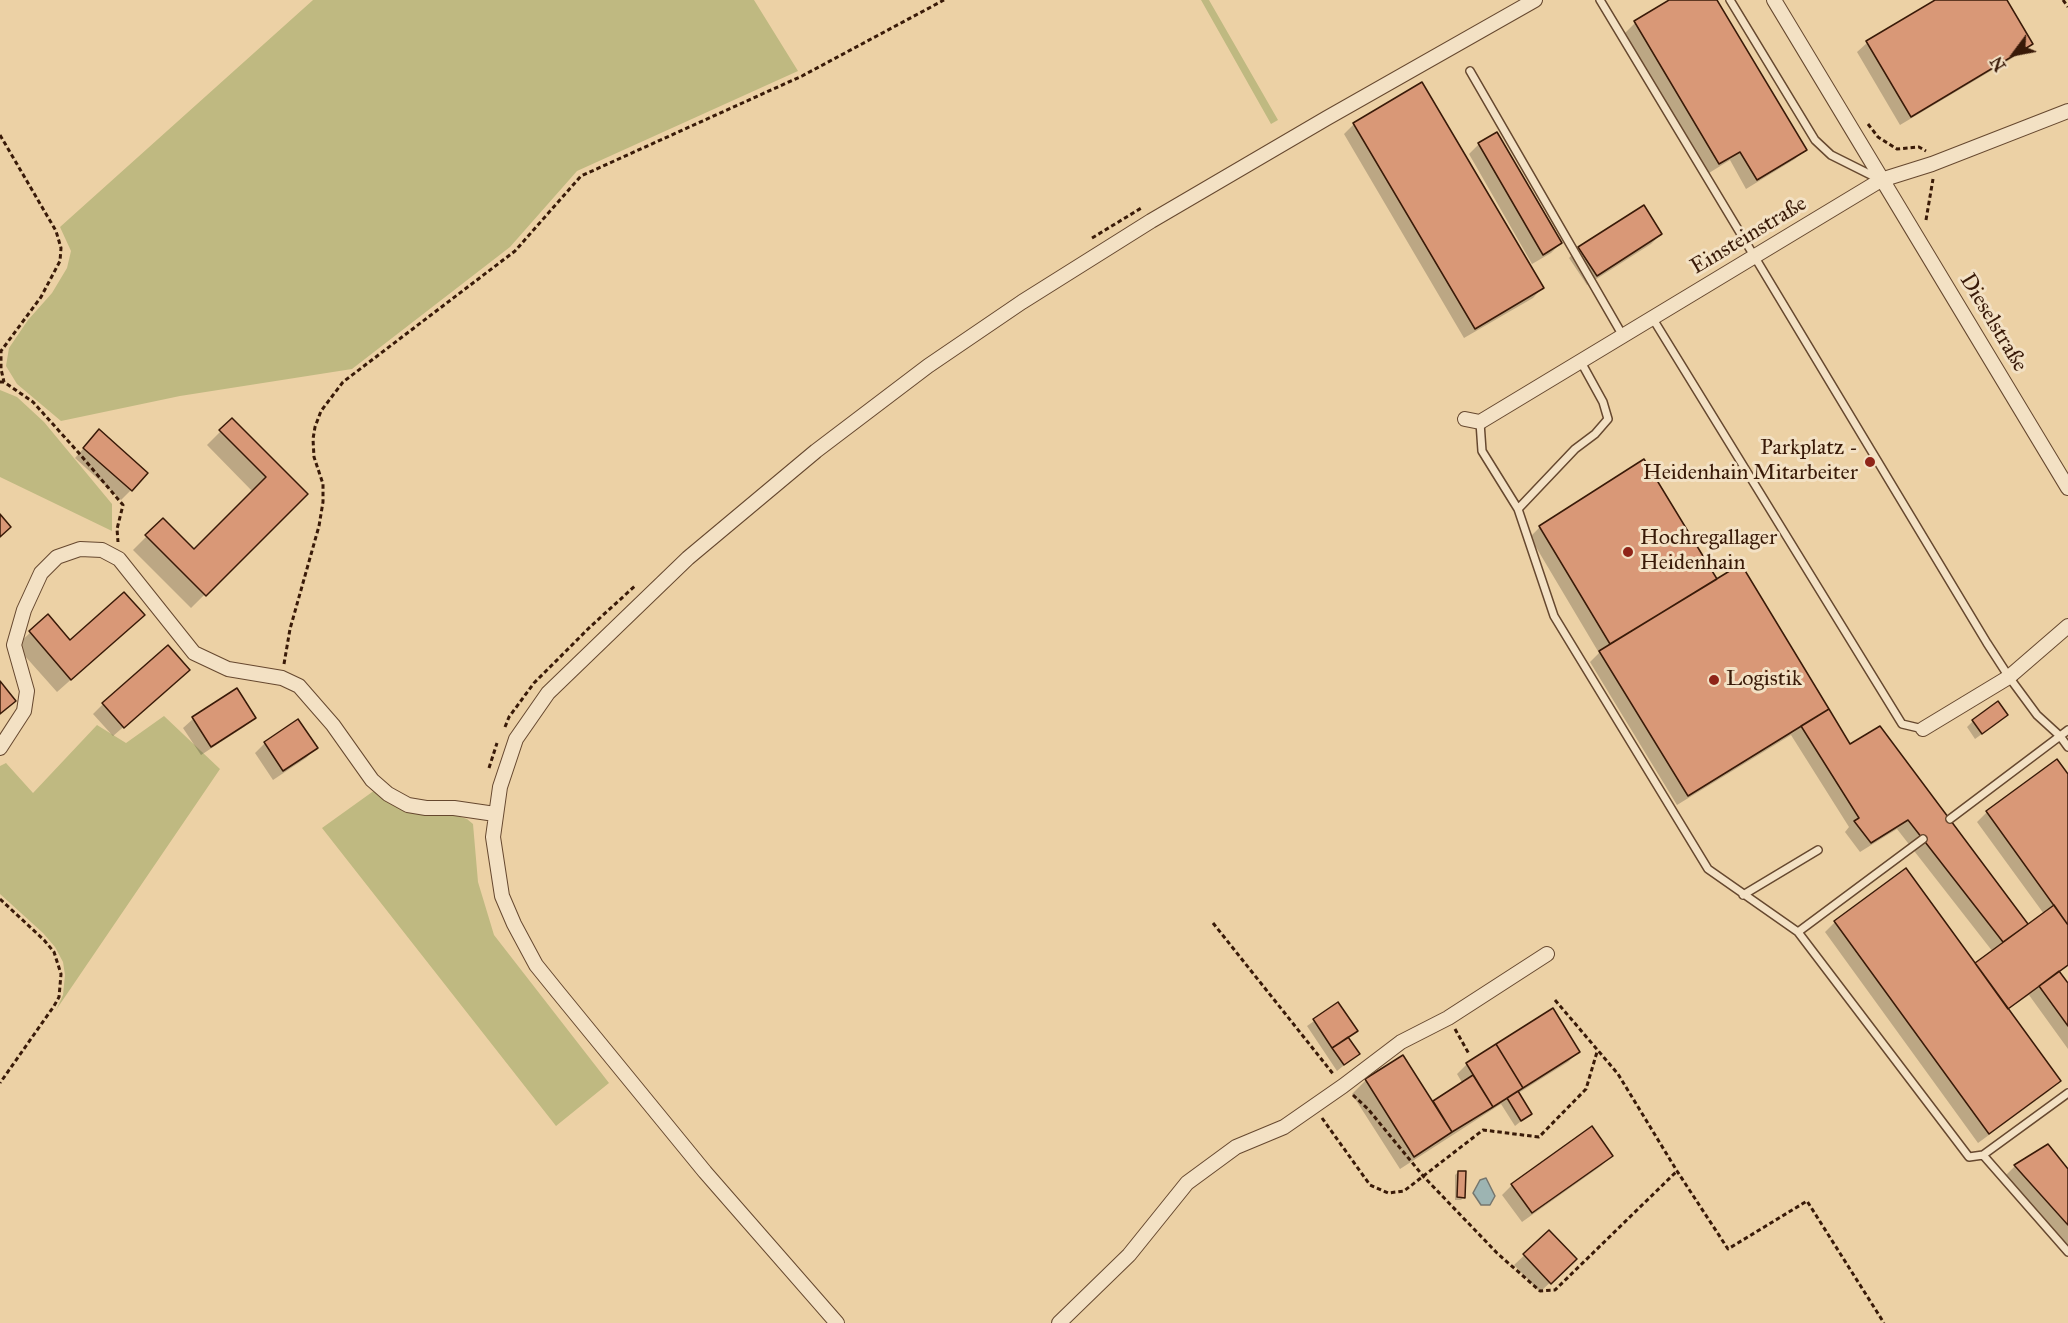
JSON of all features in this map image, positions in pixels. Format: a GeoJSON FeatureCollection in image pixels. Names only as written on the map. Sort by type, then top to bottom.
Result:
{"type":"FeatureCollection","features":[{"type":"Feature","properties":{"kind":"street"},"geometry":{"type":"LineString","coordinates":[[837,1323],[705,1172],[536,965],[502,896],[493,837],[500,787],[516,739],[548,693],[688,558],[816,451],[938,360],[1022,302],[1141,227],[1535,0]]}},
{"type":"Feature","properties":{"kind":"street","name":"Dieselstraße"},"geometry":{"type":"LineString","coordinates":[[1774,0],[2068,488]]}},
{"type":"Feature","properties":{"kind":"street","name":"Einsteinstraße"},"geometry":{"type":"LineString","coordinates":[[1480,422],[1881,180],[1932,164],[2068,111]]}},
{"type":"Feature","properties":{"kind":"street"},"geometry":{"type":"LineString","coordinates":[[1465,419],[1480,422]]}},
{"type":"Feature","properties":{"kind":"street"},"geometry":{"type":"LineString","coordinates":[[0,748],[24,711],[27,691],[14,645],[24,610],[40,573],[57,557],[80,549],[102,550],[119,559],[194,653],[228,669],[282,678],[299,686],[333,725],[358,762],[388,795],[408,805],[495,814]]}},
{"type":"Feature","properties":{"kind":"street"},"geometry":{"type":"LineString","coordinates":[[1923,729],[2009,677],[2068,626]]}},
{"type":"Feature","properties":{"kind":"street"},"geometry":{"type":"LineString","coordinates":[[1059,1323],[1129,1255],[1187,1183],[1236,1147],[1284,1127],[1401,1042],[1448,1018],[1547,954]]}},
{"type":"Feature","properties":{"kind":"lane"},"geometry":{"type":"LineString","coordinates":[[1600,0],[2009,677],[2037,715],[2060,736],[2068,747]]}},
{"type":"Feature","properties":{"kind":"lane"},"geometry":{"type":"LineString","coordinates":[[1730,0],[1815,140],[1832,154],[1881,180]]}},
{"type":"Feature","properties":{"kind":"lane"},"geometry":{"type":"LineString","coordinates":[[1470,71],[1623,336]]}},
{"type":"Feature","properties":{"kind":"lane"},"geometry":{"type":"LineString","coordinates":[[1653,319],[1902,724],[1923,729]]}},
{"type":"Feature","properties":{"kind":"lane"},"geometry":{"type":"LineString","coordinates":[[1518,509],[1575,449],[1608,419],[1603,402],[1581,362]]}},
{"type":"Feature","properties":{"kind":"lane"},"geometry":{"type":"LineString","coordinates":[[1480,422],[1482,451],[1518,509],[1554,616],[1708,869],[1798,932],[1969,1157],[1983,1155],[2068,1093]]}},
{"type":"Feature","properties":{"kind":"lane"},"geometry":{"type":"LineString","coordinates":[[1950,819],[2068,730]]}},
{"type":"Feature","properties":{"kind":"lane"},"geometry":{"type":"LineString","coordinates":[[1798,932],[1923,839]]}},
{"type":"Feature","properties":{"kind":"lane"},"geometry":{"type":"LineString","coordinates":[[1743,895],[1818,850]]}},
{"type":"Feature","properties":{"kind":"lane"},"geometry":{"type":"LineString","coordinates":[[1983,1155],[2068,1252]]}},
{"type":"Feature","properties":{"kind":"path"},"geometry":{"type":"LineString","coordinates":[[282,678],[290,629],[319,526],[323,502],[323,484],[314,457],[312,439],[321,411],[343,382],[514,250],[581,176],[802,76],[944,0]]}},
{"type":"Feature","properties":{"kind":"path"},"geometry":{"type":"LineString","coordinates":[[2063,0],[2068,7]]}},
{"type":"Feature","properties":{"kind":"path"},"geometry":{"type":"LineString","coordinates":[[1867,123],[1878,137],[1897,149],[1919,147],[1925,149],[1935,170],[1925,219],[1931,228]]}},
{"type":"Feature","properties":{"kind":"path"},"geometry":{"type":"LineString","coordinates":[[0,135],[56,231],[61,248],[60,261],[41,297],[1,351],[2,382],[33,402],[123,505],[117,529],[119,559]]}},
{"type":"Feature","properties":{"kind":"path"},"geometry":{"type":"LineString","coordinates":[[1089,240],[1136,211]]}},
{"type":"Feature","properties":{"kind":"path"},"geometry":{"type":"LineString","coordinates":[[502,734],[509,717],[534,683],[590,627],[642,580]]}},
{"type":"Feature","properties":{"kind":"path"},"geometry":{"type":"LineString","coordinates":[[486,777],[498,742]]}},
{"type":"Feature","properties":{"kind":"path"},"geometry":{"type":"LineString","coordinates":[[0,899],[54,952],[62,974],[59,997],[54,1006],[0,1083]]}},
{"type":"Feature","properties":{"kind":"path"},"geometry":{"type":"LineString","coordinates":[[1213,923],[1343,1086],[1368,1109],[1424,1177],[1497,1253],[1540,1291],[1555,1290],[1677,1171]]}},
{"type":"Feature","properties":{"kind":"path"},"geometry":{"type":"LineString","coordinates":[[1555,1000],[1618,1074],[1728,1249],[1807,1201],[1884,1323]]}},
{"type":"Feature","properties":{"kind":"path"},"geometry":{"type":"LineString","coordinates":[[1448,1018],[1469,1054]]}},
{"type":"Feature","properties":{"kind":"path"},"geometry":{"type":"LineString","coordinates":[[1314,1107],[1370,1185],[1388,1193],[1404,1191],[1483,1130],[1539,1137],[1586,1089],[1597,1051]]}},
{"type":"Feature","properties":{"kind":"shaded area"},"geometry":{"type":"Polygon","coordinates":[[[313,0],[754,0],[798,71],[577,171],[510,247],[352,369],[180,396],[61,421],[17,384],[6,366],[9,348],[28,320],[52,293],[67,268],[71,251],[60,227],[313,0]]]}},
{"type":"Feature","properties":{"kind":"shaded area"},"geometry":{"type":"Polygon","coordinates":[[[1201,0],[1209,0],[1278,120],[1271,124],[1201,0]]]}},
{"type":"Feature","properties":{"kind":"shaded area"},"geometry":{"type":"Polygon","coordinates":[[[0,390],[17,397],[44,422],[112,504],[112,531],[0,477],[0,390]]]}},
{"type":"Feature","properties":{"kind":"shaded area"},"geometry":{"type":"Polygon","coordinates":[[[164,716],[220,769],[56,1010],[63,995],[65,975],[63,962],[55,947],[43,933],[0,894],[0,766],[6,763],[33,793],[97,725],[126,743],[164,716]]]}},
{"type":"Feature","properties":{"kind":"shaded area"},"geometry":{"type":"Polygon","coordinates":[[[375,790],[467,819],[473,824],[478,882],[494,935],[609,1083],[556,1126],[322,828],[375,790]]]}},
{"type":"Feature","properties":{"kind":"water"},"geometry":{"type":"Polygon","coordinates":[[[1486,1178],[1495,1196],[1490,1205],[1481,1205],[1473,1193],[1480,1180],[1486,1178]]]}},
{"type":"Feature","properties":{"kind":"building"},"geometry":{"type":"Polygon","coordinates":[[[1669,0],[1717,0],[1807,150],[1757,180],[1740,152],[1719,164],[1634,21],[1669,0]]]}},
{"type":"Feature","properties":{"kind":"building"},"geometry":{"type":"Polygon","coordinates":[[[1935,0],[2007,0],[2033,44],[1911,117],[1866,41],[1935,0]]]}},
{"type":"Feature","properties":{"kind":"building"},"geometry":{"type":"Polygon","coordinates":[[[1422,82],[1544,288],[1475,329],[1353,123],[1422,82]]]}},
{"type":"Feature","properties":{"kind":"building"},"geometry":{"type":"Polygon","coordinates":[[[1497,132],[1562,243],[1543,255],[1478,143],[1497,132]]]}},
{"type":"Feature","properties":{"kind":"building"},"geometry":{"type":"Polygon","coordinates":[[[1644,205],[1662,234],[1597,276],[1578,247],[1644,205]]]}},
{"type":"Feature","properties":{"kind":"building"},"geometry":{"type":"Polygon","coordinates":[[[232,418],[308,494],[206,596],[145,535],[163,518],[194,549],[266,477],[219,430],[232,418]]]}},
{"type":"Feature","properties":{"kind":"building"},"geometry":{"type":"Polygon","coordinates":[[[99,429],[148,473],[132,491],[83,448],[99,429]]]}},
{"type":"Feature","properties":{"kind":"building","name":"Hochregallager Heidenhain"},"geometry":{"type":"Polygon","coordinates":[[[1644,459],[1717,579],[1610,644],[1539,526],[1644,459]]]}},
{"type":"Feature","properties":{"kind":"building"},"geometry":{"type":"Polygon","coordinates":[[[0,514],[11,527],[0,537],[0,514]]]}},
{"type":"Feature","properties":{"kind":"building","name":"Logistik"},"geometry":{"type":"Polygon","coordinates":[[[1741,564],[1829,709],[1688,796],[1599,651],[1741,564]]]}},
{"type":"Feature","properties":{"kind":"building"},"geometry":{"type":"Polygon","coordinates":[[[124,592],[145,615],[71,680],[29,631],[48,614],[70,640],[124,592]]]}},
{"type":"Feature","properties":{"kind":"building"},"geometry":{"type":"Polygon","coordinates":[[[168,645],[190,670],[124,728],[102,703],[168,645]]]}},
{"type":"Feature","properties":{"kind":"building"},"geometry":{"type":"Polygon","coordinates":[[[0,681],[16,701],[0,714],[0,681]]]}},
{"type":"Feature","properties":{"kind":"building"},"geometry":{"type":"Polygon","coordinates":[[[237,688],[256,718],[211,747],[192,717],[237,688]]]}},
{"type":"Feature","properties":{"kind":"building"},"geometry":{"type":"Polygon","coordinates":[[[1998,701],[2008,715],[1982,734],[1972,720],[1998,701]]]}},
{"type":"Feature","properties":{"kind":"building"},"geometry":{"type":"Polygon","coordinates":[[[1829,709],[1850,744],[1880,726],[2028,924],[2003,942],[1908,820],[1871,843],[1854,821],[1859,818],[1801,726],[1829,709]]]}},
{"type":"Feature","properties":{"kind":"building"},"geometry":{"type":"Polygon","coordinates":[[[298,719],[318,748],[283,771],[264,742],[298,719]]]}},
{"type":"Feature","properties":{"kind":"building"},"geometry":{"type":"Polygon","coordinates":[[[2057,759],[2068,774],[2068,925],[1986,811],[2057,759]]]}},
{"type":"Feature","properties":{"kind":"building"},"geometry":{"type":"Polygon","coordinates":[[[1906,868],[2061,1081],[1989,1134],[1834,921],[1906,868]]]}},
{"type":"Feature","properties":{"kind":"building"},"geometry":{"type":"Polygon","coordinates":[[[2054,905],[2068,925],[2068,965],[2008,1009],[1975,963],[2054,905]]]}},
{"type":"Feature","properties":{"kind":"building"},"geometry":{"type":"Polygon","coordinates":[[[2059,971],[2068,983],[2068,1026],[2039,986],[2059,971]]]}},
{"type":"Feature","properties":{"kind":"building"},"geometry":{"type":"Polygon","coordinates":[[[1338,1002],[1358,1031],[1332,1048],[1313,1019],[1338,1002]]]}},
{"type":"Feature","properties":{"kind":"building"},"geometry":{"type":"Polygon","coordinates":[[[1553,1008],[1580,1052],[1523,1088],[1496,1044],[1553,1008]]]}},
{"type":"Feature","properties":{"kind":"building"},"geometry":{"type":"Polygon","coordinates":[[[1348,1037],[1360,1054],[1344,1065],[1332,1048],[1348,1037]]]}},
{"type":"Feature","properties":{"kind":"building"},"geometry":{"type":"Polygon","coordinates":[[[1496,1044],[1523,1088],[1493,1107],[1466,1063],[1496,1044]]]}},
{"type":"Feature","properties":{"kind":"building"},"geometry":{"type":"Polygon","coordinates":[[[1403,1055],[1452,1132],[1414,1157],[1365,1079],[1403,1055]]]}},
{"type":"Feature","properties":{"kind":"building"},"geometry":{"type":"Polygon","coordinates":[[[1473,1075],[1493,1107],[1452,1132],[1433,1101],[1473,1075]]]}},
{"type":"Feature","properties":{"kind":"building"},"geometry":{"type":"Polygon","coordinates":[[[1518,1091],[1532,1114],[1521,1121],[1507,1098],[1518,1091]]]}},
{"type":"Feature","properties":{"kind":"building"},"geometry":{"type":"Polygon","coordinates":[[[1592,1126],[1613,1156],[1532,1213],[1511,1184],[1592,1126]]]}},
{"type":"Feature","properties":{"kind":"building"},"geometry":{"type":"Polygon","coordinates":[[[2048,1144],[2068,1169],[2068,1225],[2014,1165],[2048,1144]]]}},
{"type":"Feature","properties":{"kind":"building"},"geometry":{"type":"Polygon","coordinates":[[[1458,1171],[1466,1171],[1465,1198],[1457,1197],[1458,1171]]]}},
{"type":"Feature","properties":{"kind":"building"},"geometry":{"type":"Polygon","coordinates":[[[1549,1230],[1577,1259],[1551,1284],[1523,1254],[1549,1230]]]}},
{"type":"Feature","properties":{"kind":"place","name":"Parkplatz - Heidenhain Mitarbeiter"},"geometry":{"type":"Point","coordinates":[1870,462]}},
{"type":"Feature","properties":{"kind":"place","name":"Hochregallager Heidenhain"},"geometry":{"type":"Point","coordinates":[1628,552]}},
{"type":"Feature","properties":{"kind":"place","name":"Logistik"},"geometry":{"type":"Point","coordinates":[1714,680]}}]}
